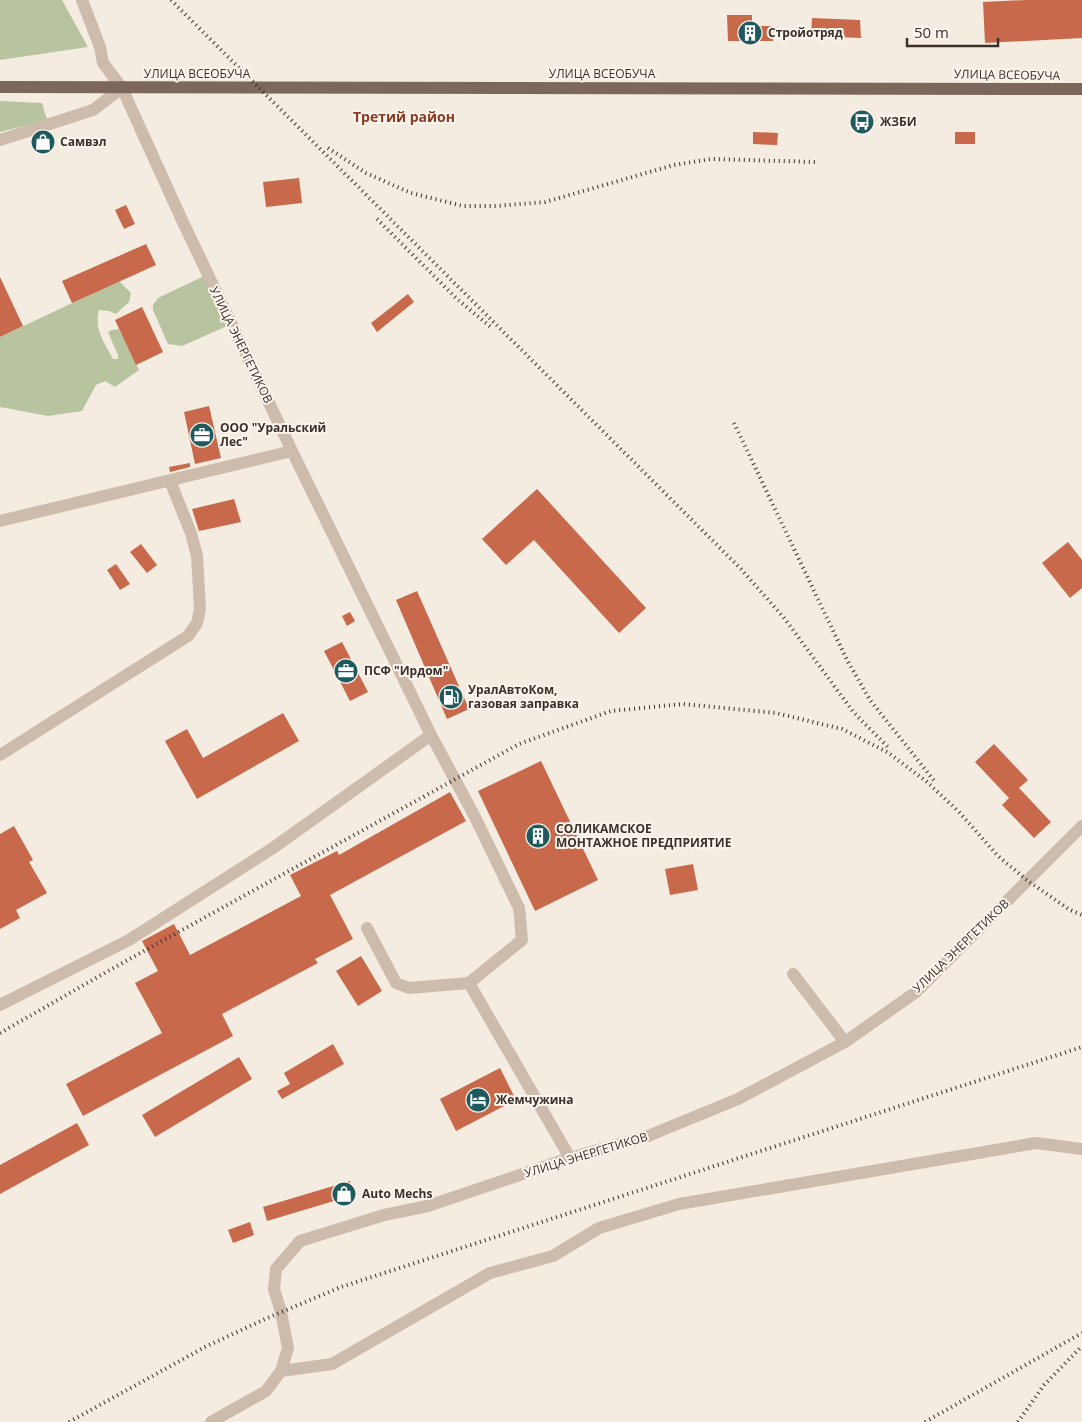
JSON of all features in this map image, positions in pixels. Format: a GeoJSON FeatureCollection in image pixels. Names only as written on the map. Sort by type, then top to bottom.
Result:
{"type":"FeatureCollection","features":[{"type":"Feature","properties":{"kind":"main road","name":"УЛИЦА ВСЕОБУЧА"},"geometry":{"type":"LineString","coordinates":[[0,87],[1082,89]]}},
{"type":"Feature","properties":{"kind":"street"},"geometry":{"type":"LineString","coordinates":[[0,140],[93,110],[122,88],[103,63],[100,47],[82,0]]}},
{"type":"Feature","properties":{"kind":"street","name":"УЛИЦА ЭНЕРГЕТИКОВ"},"geometry":{"type":"LineString","coordinates":[[122,88],[180,218],[292,451],[431,735],[476,817],[519,908],[522,940],[468,983]]}},
{"type":"Feature","properties":{"kind":"street"},"geometry":{"type":"LineString","coordinates":[[0,521],[292,451]]}},
{"type":"Feature","properties":{"kind":"street"},"geometry":{"type":"LineString","coordinates":[[0,754],[188,636],[197,623],[200,609],[197,556],[191,533],[170,481]]}},
{"type":"Feature","properties":{"kind":"street"},"geometry":{"type":"LineString","coordinates":[[0,1004],[129,940],[273,848],[431,735]]}},
{"type":"Feature","properties":{"kind":"street","name":"УЛИЦА ЭНЕРГЕТИКОВ"},"geometry":{"type":"LineString","coordinates":[[211,1422],[266,1392],[281,1371],[288,1348],[281,1312],[274,1289],[276,1269],[300,1241],[384,1215],[428,1206],[570,1158],[648,1136],[738,1100],[845,1042],[916,992],[1082,826]]}},
{"type":"Feature","properties":{"kind":"street"},"geometry":{"type":"LineString","coordinates":[[367,928],[396,983],[409,988],[468,983],[570,1158]]}},
{"type":"Feature","properties":{"kind":"street"},"geometry":{"type":"LineString","coordinates":[[792,974],[845,1042]]}},
{"type":"Feature","properties":{"kind":"street"},"geometry":{"type":"LineString","coordinates":[[281,1371],[332,1364],[490,1273],[553,1256],[599,1228],[680,1204],[1036,1143],[1082,1149]]}},
{"type":"Feature","properties":{"kind":"green space"},"geometry":{"type":"Polygon","coordinates":[[[0,0],[62,0],[88,47],[0,60],[0,0]]]}},
{"type":"Feature","properties":{"kind":"green space"},"geometry":{"type":"Polygon","coordinates":[[[0,101],[42,103],[47,120],[0,132],[0,101]]]}},
{"type":"Feature","properties":{"kind":"green space"},"geometry":{"type":"Polygon","coordinates":[[[204,276],[227,326],[182,346],[168,344],[153,310],[153,305],[158,298],[204,276]]]}},
{"type":"Feature","properties":{"kind":"green space"},"geometry":{"type":"Polygon","coordinates":[[[119,281],[131,293],[129,302],[116,314],[99,310],[99,330],[113,359],[118,359],[108,332],[119,329],[139,370],[115,387],[105,381],[96,385],[82,411],[48,416],[0,407],[0,337],[119,281]]]}},
{"type":"Feature","properties":{"kind":"building"},"geometry":{"type":"Polygon","coordinates":[[[1082,0],[1082,38],[985,43],[983,2],[1082,0]]]}},
{"type":"Feature","properties":{"kind":"building","name":"Стройотряд"},"geometry":{"type":"Polygon","coordinates":[[[727,15],[752,15],[752,26],[773,26],[773,41],[728,41],[727,15]]]}},
{"type":"Feature","properties":{"kind":"building"},"geometry":{"type":"Polygon","coordinates":[[[812,18],[860,20],[861,38],[811,36],[812,18]]]}},
{"type":"Feature","properties":{"kind":"building"},"geometry":{"type":"Polygon","coordinates":[[[753,132],[778,133],[777,145],[753,144],[753,132]]]}},
{"type":"Feature","properties":{"kind":"building"},"geometry":{"type":"Polygon","coordinates":[[[955,132],[975,132],[975,144],[955,144],[955,132]]]}},
{"type":"Feature","properties":{"kind":"building","name":"Самвэл"},"geometry":{"type":"Polygon","coordinates":[[[46,134],[49,148],[40,151],[37,137],[46,134]]]}},
{"type":"Feature","properties":{"kind":"building"},"geometry":{"type":"Polygon","coordinates":[[[299,178],[302,203],[266,207],[263,182],[299,178]]]}},
{"type":"Feature","properties":{"kind":"building"},"geometry":{"type":"Polygon","coordinates":[[[126,205],[135,224],[124,229],[115,210],[126,205]]]}},
{"type":"Feature","properties":{"kind":"building"},"geometry":{"type":"Polygon","coordinates":[[[146,244],[156,265],[72,303],[62,281],[146,244]]]}},
{"type":"Feature","properties":{"kind":"building"},"geometry":{"type":"Polygon","coordinates":[[[0,277],[23,326],[0,337],[0,277]]]}},
{"type":"Feature","properties":{"kind":"building"},"geometry":{"type":"Polygon","coordinates":[[[408,294],[414,302],[377,332],[371,323],[408,294]]]}},
{"type":"Feature","properties":{"kind":"building"},"geometry":{"type":"Polygon","coordinates":[[[142,307],[163,352],[136,365],[115,320],[142,307]]]}},
{"type":"Feature","properties":{"kind":"building","name":"ООО \"Уральский Лес\""},"geometry":{"type":"Polygon","coordinates":[[[209,406],[221,458],[195,464],[184,412],[209,406]]]}},
{"type":"Feature","properties":{"kind":"building"},"geometry":{"type":"Polygon","coordinates":[[[190,463],[190,467],[170,472],[169,467],[190,463]]]}},
{"type":"Feature","properties":{"kind":"building"},"geometry":{"type":"Polygon","coordinates":[[[537,489],[646,608],[619,633],[534,540],[506,565],[482,539],[537,489]]]}},
{"type":"Feature","properties":{"kind":"building"},"geometry":{"type":"Polygon","coordinates":[[[234,499],[241,522],[199,531],[192,509],[234,499]]]}},
{"type":"Feature","properties":{"kind":"building"},"geometry":{"type":"Polygon","coordinates":[[[1068,542],[1082,560],[1082,588],[1070,598],[1042,563],[1068,542]]]}},
{"type":"Feature","properties":{"kind":"building"},"geometry":{"type":"Polygon","coordinates":[[[141,544],[157,565],[147,573],[130,552],[141,544]]]}},
{"type":"Feature","properties":{"kind":"building"},"geometry":{"type":"Polygon","coordinates":[[[116,564],[130,584],[120,590],[107,570],[116,564]]]}},
{"type":"Feature","properties":{"kind":"building"},"geometry":{"type":"Polygon","coordinates":[[[417,591],[469,709],[447,719],[396,600],[417,591]]]}},
{"type":"Feature","properties":{"kind":"building"},"geometry":{"type":"Polygon","coordinates":[[[350,612],[355,621],[347,626],[342,616],[350,612]]]}},
{"type":"Feature","properties":{"kind":"building","name":"ПСФ \"Ирдом\""},"geometry":{"type":"Polygon","coordinates":[[[342,642],[368,692],[350,701],[324,651],[342,642]]]}},
{"type":"Feature","properties":{"kind":"building"},"geometry":{"type":"Polygon","coordinates":[[[283,713],[299,741],[197,799],[165,741],[187,729],[203,758],[283,713]]]}},
{"type":"Feature","properties":{"kind":"building"},"geometry":{"type":"Polygon","coordinates":[[[994,744],[1028,780],[1019,788],[1051,822],[1034,838],[1002,805],[1009,798],[975,762],[994,744]]]}},
{"type":"Feature","properties":{"kind":"building","name":"СОЛИКАМСКОЕ МОНТАЖНОЕ ПРЕДПРИЯТИЕ"},"geometry":{"type":"Polygon","coordinates":[[[541,761],[598,880],[535,911],[478,791],[541,761]]]}},
{"type":"Feature","properties":{"kind":"building"},"geometry":{"type":"Polygon","coordinates":[[[450,792],[466,821],[330,895],[353,939],[315,959],[318,963],[222,1014],[233,1036],[83,1116],[66,1084],[162,1033],[135,983],[158,971],[142,941],[174,924],[190,955],[301,896],[290,875],[337,851],[339,855],[450,792]]]}},
{"type":"Feature","properties":{"kind":"building"},"geometry":{"type":"Polygon","coordinates":[[[14,826],[33,860],[29,862],[47,893],[16,910],[20,918],[0,929],[0,834],[14,826]]]}},
{"type":"Feature","properties":{"kind":"building"},"geometry":{"type":"Polygon","coordinates":[[[693,864],[698,890],[670,895],[665,869],[693,864]]]}},
{"type":"Feature","properties":{"kind":"building"},"geometry":{"type":"Polygon","coordinates":[[[361,956],[382,991],[358,1006],[336,971],[361,956]]]}},
{"type":"Feature","properties":{"kind":"building"},"geometry":{"type":"Polygon","coordinates":[[[333,1044],[344,1064],[282,1099],[277,1091],[290,1084],[284,1073],[333,1044]]]}},
{"type":"Feature","properties":{"kind":"building"},"geometry":{"type":"Polygon","coordinates":[[[239,1057],[252,1079],[155,1137],[142,1115],[239,1057]]]}},
{"type":"Feature","properties":{"kind":"building","name":"Жемчужина"},"geometry":{"type":"Polygon","coordinates":[[[500,1068],[516,1100],[456,1131],[440,1099],[500,1068]]]}},
{"type":"Feature","properties":{"kind":"building"},"geometry":{"type":"Polygon","coordinates":[[[77,1123],[89,1145],[0,1194],[0,1165],[77,1123]]]}},
{"type":"Feature","properties":{"kind":"building"},"geometry":{"type":"Polygon","coordinates":[[[350,1181],[354,1195],[267,1221],[263,1207],[350,1181]]]}},
{"type":"Feature","properties":{"kind":"building"},"geometry":{"type":"Polygon","coordinates":[[[250,1222],[254,1235],[233,1243],[228,1230],[250,1222]]]}},
{"type":"Feature","properties":{"kind":"railway"},"geometry":{"type":"LineString","coordinates":[[171,0],[741,569],[785,619],[854,713],[889,748]]}},
{"type":"Feature","properties":{"kind":"railway"},"geometry":{"type":"LineString","coordinates":[[328,148],[366,173],[411,193],[463,206],[497,206],[545,202],[674,165],[711,159],[817,162]]}},
{"type":"Feature","properties":{"kind":"railway"},"geometry":{"type":"LineString","coordinates":[[377,219],[457,299],[492,328]]}},
{"type":"Feature","properties":{"kind":"railway"},"geometry":{"type":"LineString","coordinates":[[734,423],[847,660],[870,700],[936,783]]}},
{"type":"Feature","properties":{"kind":"railway"},"geometry":{"type":"LineString","coordinates":[[0,1033],[124,962],[519,744],[611,711],[683,704],[776,713],[842,729],[887,752],[926,781],[959,812],[998,856],[1028,881],[1070,910],[1082,915]]}},
{"type":"Feature","properties":{"kind":"railway"},"geometry":{"type":"LineString","coordinates":[[69,1422],[205,1347],[341,1287],[1082,1047]]}},
{"type":"Feature","properties":{"kind":"railway"},"geometry":{"type":"LineString","coordinates":[[925,1422],[1082,1333]]}},
{"type":"Feature","properties":{"kind":"railway"},"geometry":{"type":"LineString","coordinates":[[1018,1422],[1044,1385],[1082,1346]]}},
{"type":"Feature","properties":{"kind":"place","name":"Стройотряд"},"geometry":{"type":"Point","coordinates":[750,33]}},
{"type":"Feature","properties":{"kind":"place","name":"ЖЗБИ"},"geometry":{"type":"Point","coordinates":[862,122]}},
{"type":"Feature","properties":{"kind":"place","name":"Самвэл"},"geometry":{"type":"Point","coordinates":[43,142]}},
{"type":"Feature","properties":{"kind":"place","name":"ООО \"Уральский Лес\""},"geometry":{"type":"Point","coordinates":[202,435]}},
{"type":"Feature","properties":{"kind":"place","name":"ПСФ \"Ирдом\""},"geometry":{"type":"Point","coordinates":[346,671]}},
{"type":"Feature","properties":{"kind":"place","name":"УралАвтоКом, газовая заправка"},"geometry":{"type":"Point","coordinates":[451,697]}},
{"type":"Feature","properties":{"kind":"place","name":"СОЛИКАМСКОЕ МОНТАЖНОЕ ПРЕДПРИЯТИЕ"},"geometry":{"type":"Point","coordinates":[538,836]}},
{"type":"Feature","properties":{"kind":"place","name":"Жемчужина"},"geometry":{"type":"Point","coordinates":[478,1100]}},
{"type":"Feature","properties":{"kind":"place","name":"Auto Mechs"},"geometry":{"type":"Point","coordinates":[344,1194]}},
{"type":"Feature","properties":{"kind":"district","name":"Третий район"},"geometry":{"type":"Point","coordinates":[404,117]}}]}
